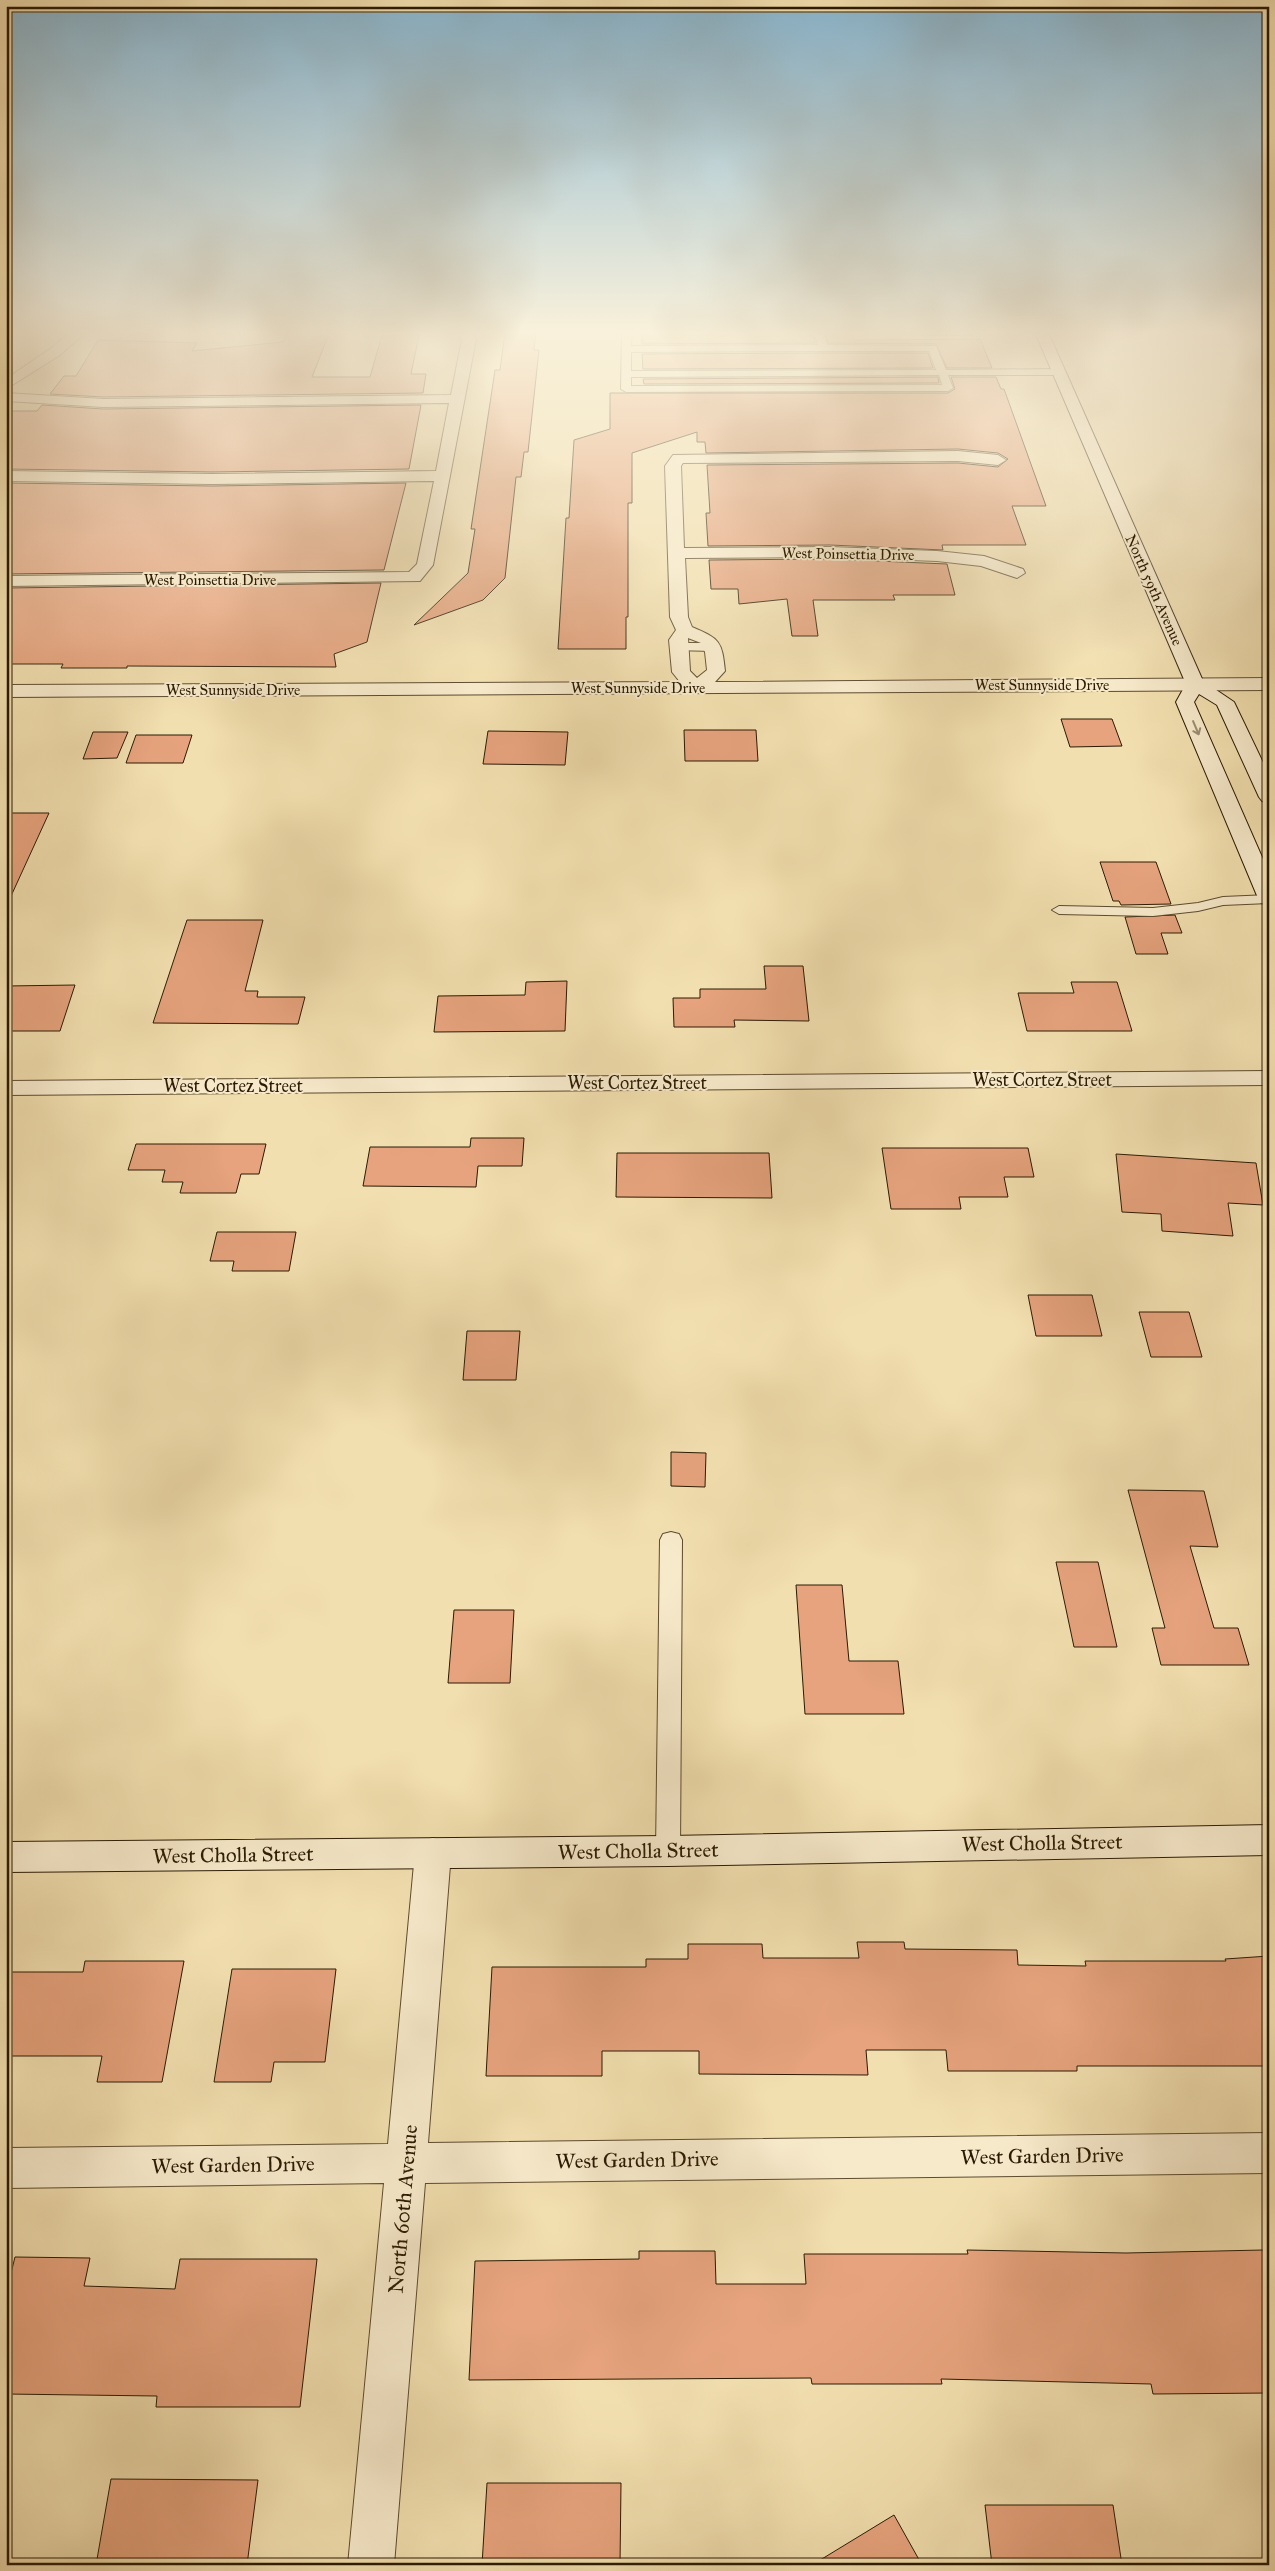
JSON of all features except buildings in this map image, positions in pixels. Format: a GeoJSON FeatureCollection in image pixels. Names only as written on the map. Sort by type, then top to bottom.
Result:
{"type":"FeatureCollection","features":[{"type":"Feature","properties":{"kind":"street"},"geometry":{"type":"LineString","coordinates":[[6,476],[202,479],[441,476],[446,452]]}},
{"type":"Feature","properties":{"kind":"street","name":"North 59th Avenue"},"geometry":{"type":"LineString","coordinates":[[1094,452],[1195,684]]}},
{"type":"Feature","properties":{"kind":"street"},"geometry":{"type":"LineString","coordinates":[[682,638],[708,640],[712,647],[716,671],[696,688],[680,672],[682,638],[679,617],[673,466],[678,458],[958,456],[998,460]]}},
{"type":"Feature","properties":{"kind":"street","name":"West Poinsettia Drive"},"geometry":{"type":"LineString","coordinates":[[6,580],[414,577],[425,566],[441,476]]}},
{"type":"Feature","properties":{"kind":"street","name":"West Poinsettia Drive"},"geometry":{"type":"LineString","coordinates":[[676,552],[830,552],[937,556],[984,561],[1017,573]]}},
{"type":"Feature","properties":{"kind":"street"},"geometry":{"type":"LineString","coordinates":[[1269,797],[1225,702],[1195,684],[1185,702],[1269,899]]}},
{"type":"Feature","properties":{"kind":"street","name":"West Sunnyside Drive"},"geometry":{"type":"LineString","coordinates":[[6,691],[1269,684]]}},
{"type":"Feature","properties":{"kind":"street","name":"West Cortez Street"},"geometry":{"type":"LineString","coordinates":[[6,1088],[1269,1078]]}},
{"type":"Feature","properties":{"kind":"street","name":"West Cholla Street"},"geometry":{"type":"LineString","coordinates":[[6,1857],[668,1851],[1269,1840]]}},
{"type":"Feature","properties":{"kind":"street","name":"North 60th Avenue"},"geometry":{"type":"LineString","coordinates":[[371,2565],[434,1853]]}},
{"type":"Feature","properties":{"kind":"street","name":"West Garden Drive"},"geometry":{"type":"LineString","coordinates":[[6,2168],[1269,2154]]}},
{"type":"Feature","properties":{"kind":"lane"},"geometry":{"type":"LineString","coordinates":[[1059,910],[1153,912],[1198,907],[1223,901],[1269,899]]}},
{"type":"Feature","properties":{"kind":"lane"},"geometry":{"type":"LineString","coordinates":[[668,1851],[671,1540]]}}]}
